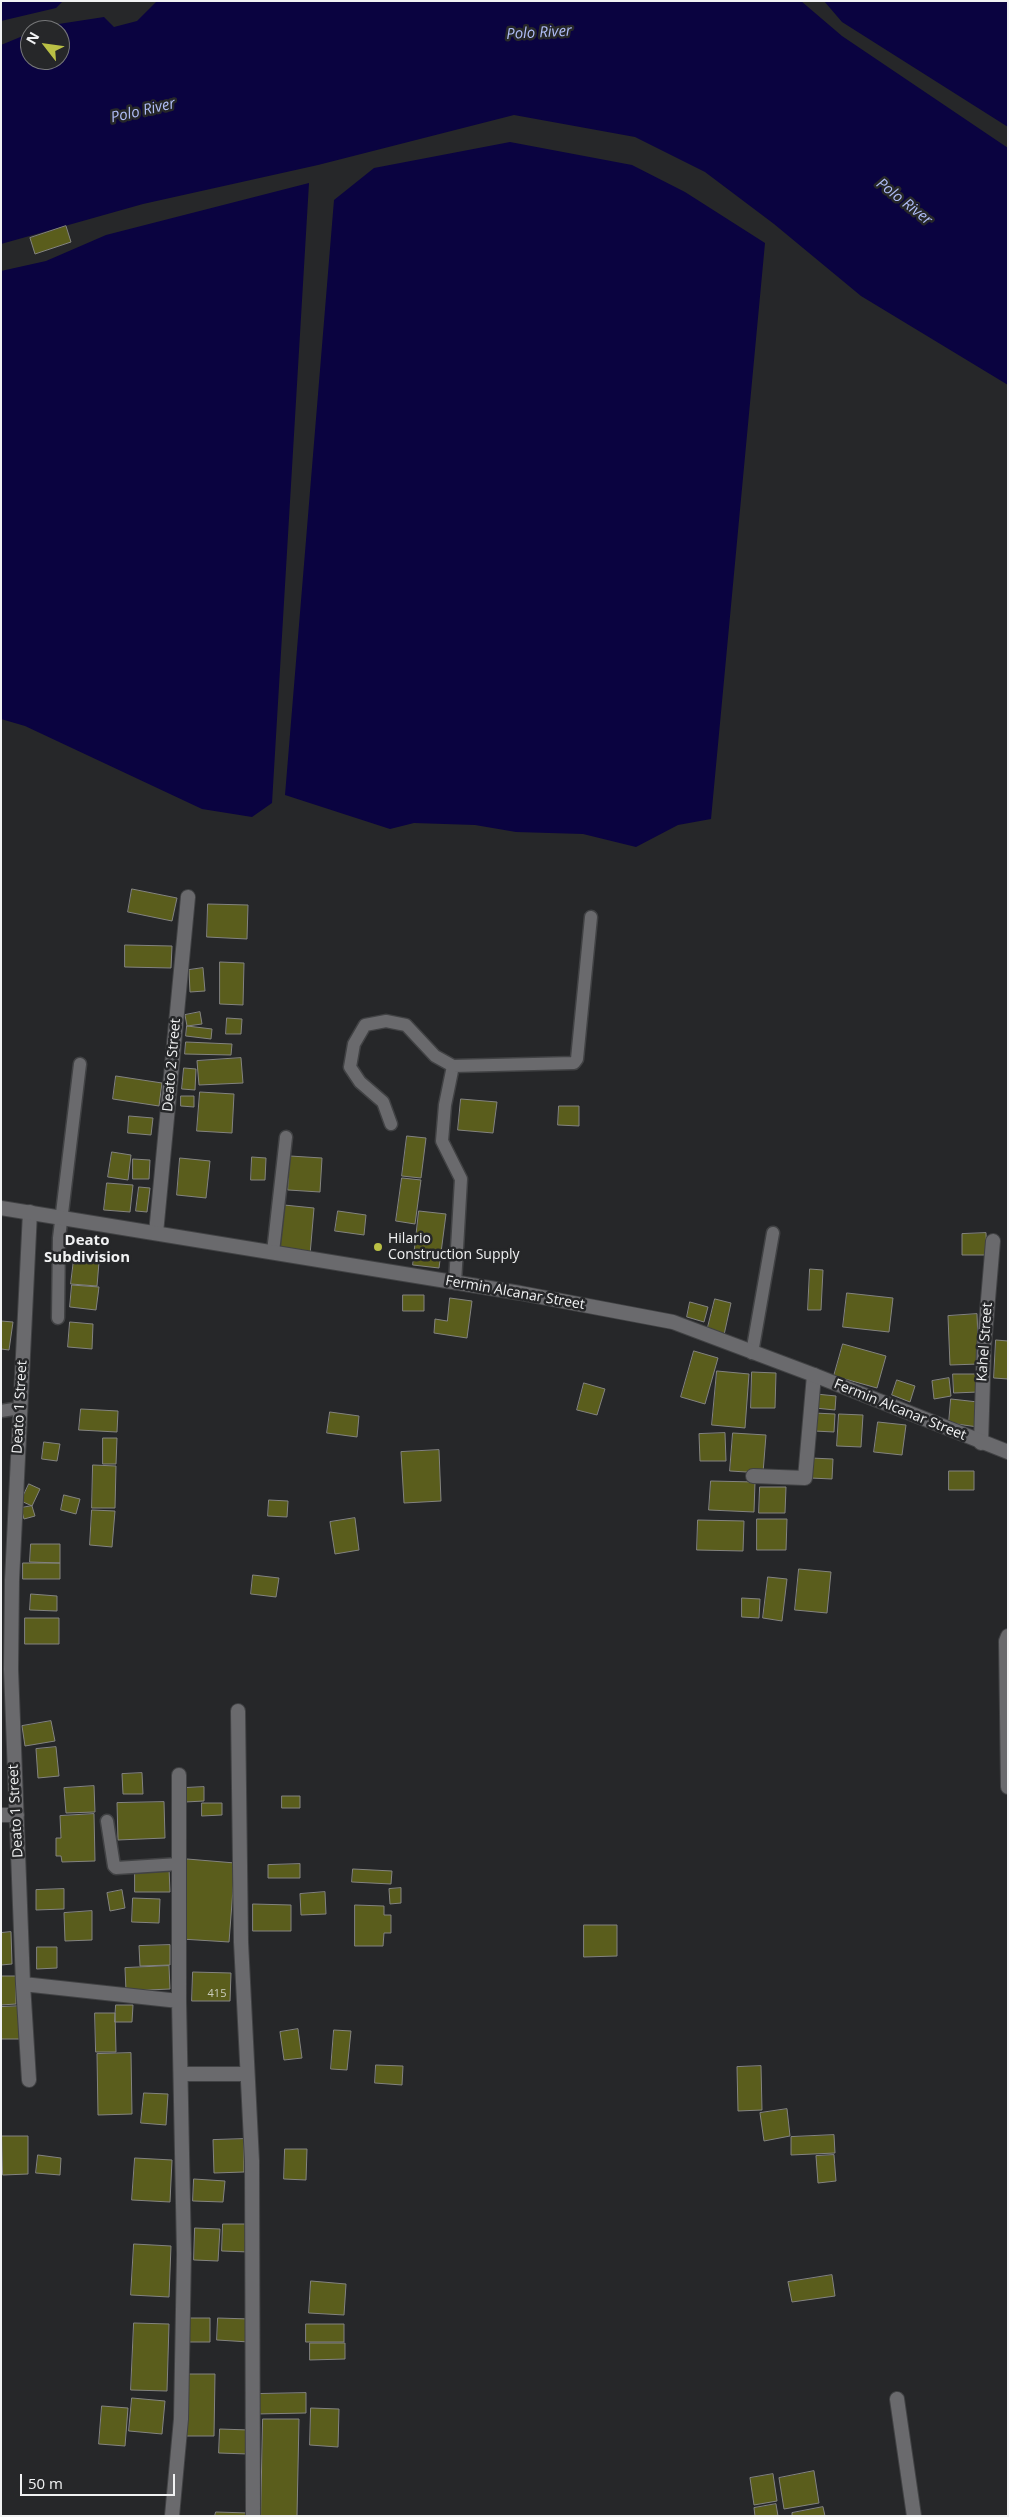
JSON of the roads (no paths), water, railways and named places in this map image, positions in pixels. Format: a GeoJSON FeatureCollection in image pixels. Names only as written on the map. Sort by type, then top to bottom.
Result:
{"type":"FeatureCollection","features":[{"type":"Feature","properties":{"kind":"street","name":"Deato 2 Street"},"geometry":{"type":"LineString","coordinates":[[156,1233],[188,897]]}},
{"type":"Feature","properties":{"kind":"street","name":"Fermin Alcanar Street"},"geometry":{"type":"LineString","coordinates":[[1,1208],[455,1282],[673,1322],[814,1375],[981,1443],[1008,1452]]}},
{"type":"Feature","properties":{"kind":"street","name":"Deato 1 Street"},"geometry":{"type":"LineString","coordinates":[[29,2080],[23,1984],[17,1815],[7,1737],[6,1580],[20,1408],[30,1212]]}},
{"type":"Feature","properties":{"kind":"street","name":"Kahel Street"},"geometry":{"type":"LineString","coordinates":[[981,1443],[984,1346],[993,1241]]}},
{"type":"Feature","properties":{"kind":"street"},"geometry":{"type":"LineString","coordinates":[[753,1476],[805,1478],[814,1375]]}},
{"type":"Feature","properties":{"kind":"street"},"geometry":{"type":"LineString","coordinates":[[1008,1636],[1006,1641],[1008,1788]]}},
{"type":"Feature","properties":{"kind":"street"},"geometry":{"type":"LineString","coordinates":[[238,1712],[241,1942],[252,2161],[254,2516]]}},
{"type":"Feature","properties":{"kind":"street"},"geometry":{"type":"LineString","coordinates":[[172,2516],[181,2419],[184,2254],[182,2074],[179,2001],[179,1775]]}},
{"type":"Feature","properties":{"kind":"street"},"geometry":{"type":"LineString","coordinates":[[1,1815],[17,1815]]}},
{"type":"Feature","properties":{"kind":"street"},"geometry":{"type":"LineString","coordinates":[[23,1984],[179,2001]]}},
{"type":"Feature","properties":{"kind":"street"},"geometry":{"type":"LineString","coordinates":[[182,2074],[247,2074]]}},
{"type":"Feature","properties":{"kind":"street"},"geometry":{"type":"LineString","coordinates":[[897,2400],[914,2516]]}},
{"type":"Feature","properties":{"kind":"lane"},"geometry":{"type":"LineString","coordinates":[[391,1124],[383,1102],[360,1082],[350,1067],[354,1044],[365,1025],[386,1021],[406,1025],[435,1056],[453,1066],[574,1063],[577,1059],[591,917]]}},
{"type":"Feature","properties":{"kind":"lane"},"geometry":{"type":"LineString","coordinates":[[58,1318],[59,1238],[80,1064]]}},
{"type":"Feature","properties":{"kind":"lane"},"geometry":{"type":"LineString","coordinates":[[453,1066],[445,1105],[442,1141],[462,1179],[455,1282]]}},
{"type":"Feature","properties":{"kind":"lane"},"geometry":{"type":"LineString","coordinates":[[273,1252],[286,1137]]}},
{"type":"Feature","properties":{"kind":"lane"},"geometry":{"type":"LineString","coordinates":[[752,1353],[773,1232]]}},
{"type":"Feature","properties":{"kind":"lane"},"geometry":{"type":"LineString","coordinates":[[1,1411],[20,1408]]}},
{"type":"Feature","properties":{"kind":"lane"},"geometry":{"type":"LineString","coordinates":[[107,1821],[114,1866],[116,1868],[179,1864]]}},
{"type":"Feature","properties":{"kind":"water"},"geometry":{"type":"Polygon","coordinates":[[[1,1],[63,1],[56,8],[1,21],[1,1]]]}},
{"type":"Feature","properties":{"kind":"water","name":"Polo River"},"geometry":{"type":"Polygon","coordinates":[[[157,1],[801,1],[842,36],[1008,148],[1008,385],[861,296],[774,224],[705,172],[635,137],[514,115],[318,165],[143,204],[1,244],[1,45],[20,37],[20,70],[70,70],[70,22],[104,17],[114,27],[137,21],[157,1]]]}},
{"type":"Feature","properties":{"kind":"water"},"geometry":{"type":"Polygon","coordinates":[[[824,1],[1008,1],[1008,127],[842,22],[824,1]]]}},
{"type":"Feature","properties":{"kind":"water"},"geometry":{"type":"Polygon","coordinates":[[[510,142],[632,165],[685,192],[765,243],[711,819],[678,825],[636,847],[583,834],[516,832],[475,825],[414,823],[390,829],[285,795],[334,200],[374,168],[510,142]]]}},
{"type":"Feature","properties":{"kind":"water"},"geometry":{"type":"Polygon","coordinates":[[[309,183],[272,803],[252,817],[202,809],[25,726],[1,719],[1,271],[46,261],[106,235],[309,183]]]}},
{"type":"Feature","properties":{"kind":"place","name":"Hilario Construction Supply"},"geometry":{"type":"Point","coordinates":[378,1247]}},
{"type":"Feature","properties":{"kind":"district","name":"Deato Subdivision"},"geometry":{"type":"Point","coordinates":[87,1250]}}]}
